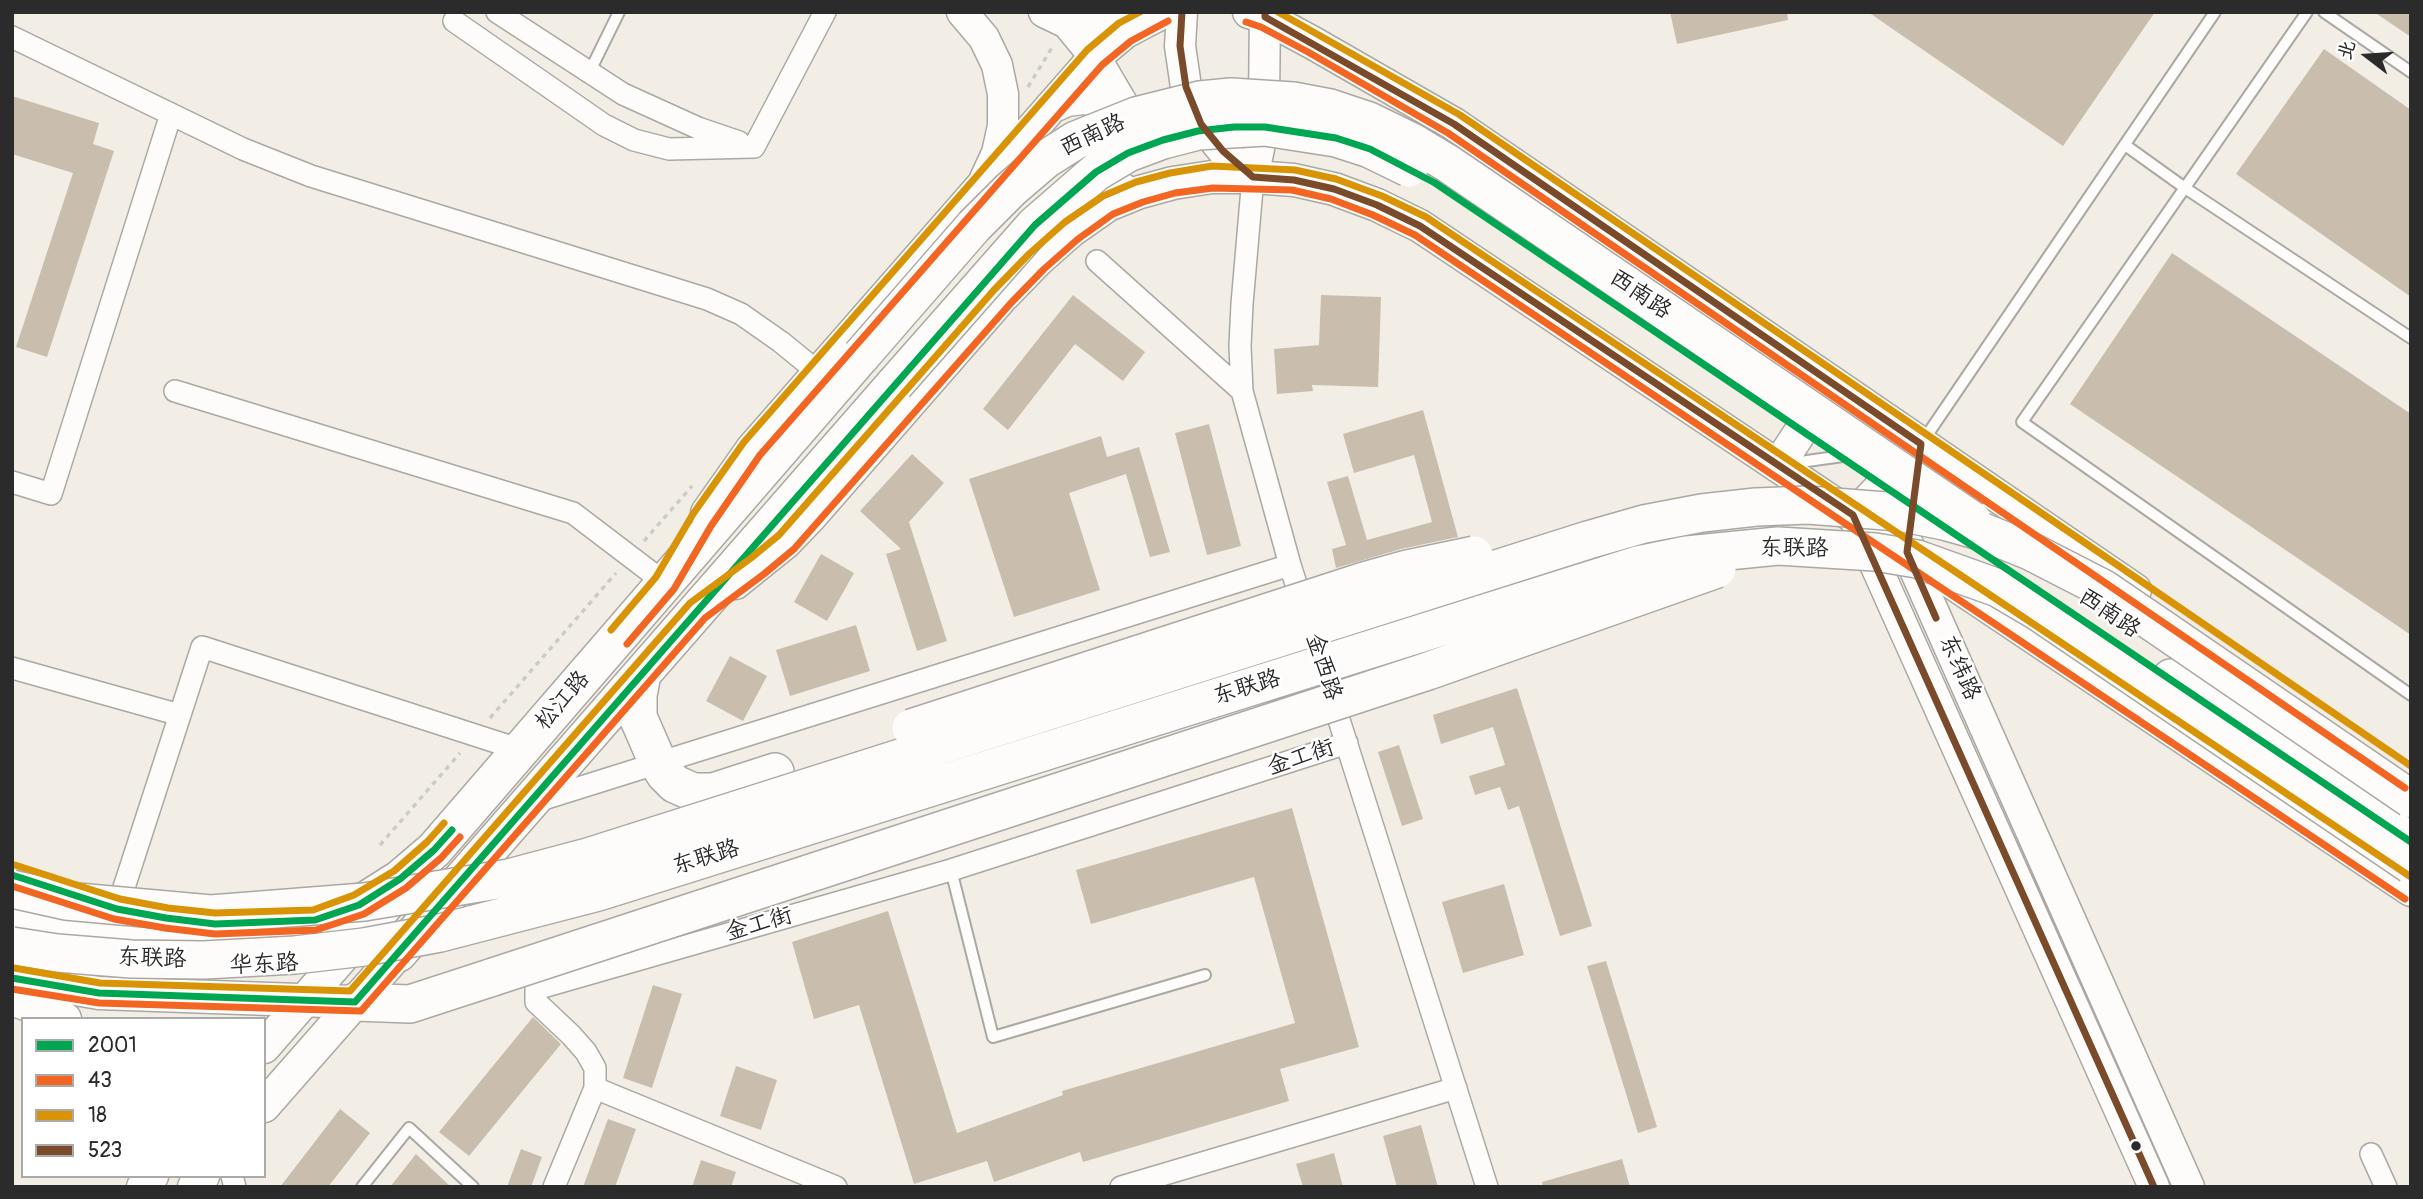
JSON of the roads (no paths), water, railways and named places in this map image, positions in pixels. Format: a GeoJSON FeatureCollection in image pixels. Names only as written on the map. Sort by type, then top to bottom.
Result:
{"type":"FeatureCollection","features":[{"type":"Feature","properties":{"kind":"highway","name":"西南路"},"geometry":{"type":"LineString","coordinates":[[861,356],[974,226],[1046,159],[1076,140],[1136,116],[1200,100],[1261,97],[1330,108],[1369,121],[1447,163],[2176,670],[2411,842]]}},
{"type":"Feature","properties":{"kind":"highway","name":"西南路"},"geometry":{"type":"LineString","coordinates":[[895,384],[1035,225],[1096,172],[1128,153],[1198,131],[1234,127],[1276,128],[1336,138],[1370,149],[1435,183],[2176,670],[2411,819]]}},
{"type":"Feature","properties":{"kind":"highway","name":"松江路"},"geometry":{"type":"LineString","coordinates":[[434,850],[861,356]]}},
{"type":"Feature","properties":{"kind":"highway","name":"松江路"},"geometry":{"type":"LineString","coordinates":[[393,959],[895,384]]}},
{"type":"Feature","properties":{"kind":"highway","name":"东联路"},"geometry":{"type":"LineString","coordinates":[[12,889],[66,901],[211,914],[365,902],[509,878],[588,857],[1588,540],[1644,524],[1729,510],[1808,505],[1899,512],[1944,520],[1983,532],[2043,557],[2104,589],[2411,799]]}},
{"type":"Feature","properties":{"kind":"highway"},"geometry":{"type":"LineString","coordinates":[[642,674],[638,717],[658,763],[676,784],[692,792],[713,792],[1364,581],[1451,559],[1644,524]]}},
{"type":"Feature","properties":{"kind":"highway","name":"东联路"},"geometry":{"type":"LineString","coordinates":[[12,946],[131,959],[204,960],[295,955],[364,947],[440,933],[598,892],[1638,565],[1687,555],[1778,546],[1824,548],[1917,559],[1998,588],[2037,611],[2411,865]]}},
{"type":"Feature","properties":{"kind":"highway"},"geometry":{"type":"LineString","coordinates":[[355,1002],[410,1004],[1428,671],[1719,568],[1824,548]]}},
{"type":"Feature","properties":{"kind":"highway","name":"华东路"},"geometry":{"type":"LineString","coordinates":[[12,911],[111,935],[162,940],[258,934],[315,920],[359,905],[400,879],[434,850]]}},
{"type":"Feature","properties":{"kind":"highway","name":"华东路"},"geometry":{"type":"LineString","coordinates":[[12,938],[104,961],[158,966],[205,967],[393,959]]}},
{"type":"Feature","properties":{"kind":"main road"},"geometry":{"type":"LineString","coordinates":[[962,12],[984,38],[996,65],[1003,94],[1003,126],[997,153],[983,184]]}},
{"type":"Feature","properties":{"kind":"main road"},"geometry":{"type":"LineString","coordinates":[[1095,57],[1125,32],[1163,12]]}},
{"type":"Feature","properties":{"kind":"main road"},"geometry":{"type":"LineString","coordinates":[[1182,12],[1180,46],[1186,88],[1201,124],[1223,151],[1252,177]]}},
{"type":"Feature","properties":{"kind":"main road"},"geometry":{"type":"LineString","coordinates":[[665,583],[702,520],[752,449],[1131,14]]}},
{"type":"Feature","properties":{"kind":"main road"},"geometry":{"type":"LineString","coordinates":[[1056,18],[1098,22],[1131,14]]}},
{"type":"Feature","properties":{"kind":"main road"},"geometry":{"type":"LineString","coordinates":[[1252,177],[1260,144],[1264,101],[1259,14]]}},
{"type":"Feature","properties":{"kind":"main road","name":"西南路"},"geometry":{"type":"LineString","coordinates":[[1259,14],[1454,124],[2411,779]]}},
{"type":"Feature","properties":{"kind":"main road"},"geometry":{"type":"LineString","coordinates":[[1056,18],[1095,57],[1135,125],[1139,147],[1135,167],[1108,205]]}},
{"type":"Feature","properties":{"kind":"main road"},"geometry":{"type":"LineString","coordinates":[[1051,107],[1068,100],[1083,98],[1102,101],[1120,111],[1135,125]]}},
{"type":"Feature","properties":{"kind":"main road"},"geometry":{"type":"LineString","coordinates":[[698,610],[786,542],[1002,297],[1071,231],[1108,205],[1173,183],[1212,177],[1294,180],[1334,189],[1377,205],[1420,226],[2411,890]]}},
{"type":"Feature","properties":{"kind":"main road"},"geometry":{"type":"LineString","coordinates":[[1778,466],[1832,383]]}},
{"type":"Feature","properties":{"kind":"main road"},"geometry":{"type":"LineString","coordinates":[[1853,515],[1922,444]]}},
{"type":"Feature","properties":{"kind":"main road"},"geometry":{"type":"LineString","coordinates":[[1907,552],[1922,444]]}},
{"type":"Feature","properties":{"kind":"main road","name":"东纬路"},"geometry":{"type":"LineString","coordinates":[[1853,515],[2154,1187]]}},
{"type":"Feature","properties":{"kind":"main road","name":"东纬路"},"geometry":{"type":"LineString","coordinates":[[1907,552],[2189,1187]]}},
{"type":"Feature","properties":{"kind":"main road","name":"松江路"},"geometry":{"type":"LineString","coordinates":[[266,1044],[434,850]]}},
{"type":"Feature","properties":{"kind":"main road"},"geometry":{"type":"LineString","coordinates":[[12,875],[117,909],[166,918],[215,925],[315,920]]}},
{"type":"Feature","properties":{"kind":"main road","name":"松江路"},"geometry":{"type":"LineString","coordinates":[[266,1104],[393,959]]}},
{"type":"Feature","properties":{"kind":"main road"},"geometry":{"type":"LineString","coordinates":[[12,978],[99,993],[355,1002]]}},
{"type":"Feature","properties":{"kind":"main road"},"geometry":{"type":"LineString","coordinates":[[12,999],[60,1017]]}},
{"type":"Feature","properties":{"kind":"street"},"geometry":{"type":"LineString","coordinates":[[497,12],[622,94],[698,128],[754,147]]}},
{"type":"Feature","properties":{"kind":"street"},"geometry":{"type":"LineString","coordinates":[[754,147],[825,12]]}},
{"type":"Feature","properties":{"kind":"street"},"geometry":{"type":"LineString","coordinates":[[454,21],[604,125],[634,141],[669,149],[754,147]]}},
{"type":"Feature","properties":{"kind":"street"},"geometry":{"type":"LineString","coordinates":[[12,37],[243,149],[311,176],[707,299],[741,314],[819,373]]}},
{"type":"Feature","properties":{"kind":"street"},"geometry":{"type":"LineString","coordinates":[[12,482],[51,494],[171,114]]}},
{"type":"Feature","properties":{"kind":"street","name":"金西路"},"geometry":{"type":"LineString","coordinates":[[1252,177],[1240,332],[1242,391],[1290,565],[1487,1187]]}},
{"type":"Feature","properties":{"kind":"street"},"geometry":{"type":"LineString","coordinates":[[1097,261],[1242,391]]}},
{"type":"Feature","properties":{"kind":"street"},"geometry":{"type":"LineString","coordinates":[[175,391],[573,513],[665,583]]}},
{"type":"Feature","properties":{"kind":"street"},"geometry":{"type":"LineString","coordinates":[[529,804],[1290,565]]}},
{"type":"Feature","properties":{"kind":"street"},"geometry":{"type":"LineString","coordinates":[[117,909],[202,647],[521,750]]}},
{"type":"Feature","properties":{"kind":"street"},"geometry":{"type":"LineString","coordinates":[[12,668],[180,715]]}},
{"type":"Feature","properties":{"kind":"street","name":"金工街"},"geometry":{"type":"LineString","coordinates":[[595,1088],[595,1068],[586,1052],[536,1002],[536,989],[951,870],[1348,743]]}},
{"type":"Feature","properties":{"kind":"street"},"geometry":{"type":"LineString","coordinates":[[554,1187],[595,1088],[836,1187]]}},
{"type":"Feature","properties":{"kind":"street"},"geometry":{"type":"LineString","coordinates":[[1121,1187],[1455,1088]]}},
{"type":"Feature","properties":{"kind":"street"},"geometry":{"type":"LineString","coordinates":[[2371,1154],[2386,1187]]}},
{"type":"Feature","properties":{"kind":"lane"},"geometry":{"type":"LineString","coordinates":[[589,73],[619,12]]}},
{"type":"Feature","properties":{"kind":"lane"},"geometry":{"type":"LineString","coordinates":[[1778,466],[1922,444],[2215,12]]}},
{"type":"Feature","properties":{"kind":"lane"},"geometry":{"type":"LineString","coordinates":[[2307,12],[2022,422],[2411,695]]}},
{"type":"Feature","properties":{"kind":"lane"},"geometry":{"type":"LineString","coordinates":[[2324,12],[2411,72]]}},
{"type":"Feature","properties":{"kind":"lane"},"geometry":{"type":"LineString","coordinates":[[2125,145],[2411,338]]}},
{"type":"Feature","properties":{"kind":"lane"},"geometry":{"type":"LineString","coordinates":[[951,870],[993,1037],[1205,975]]}},
{"type":"Feature","properties":{"kind":"lane"},"geometry":{"type":"LineString","coordinates":[[362,1187],[409,1128],[473,1187]]}}]}
